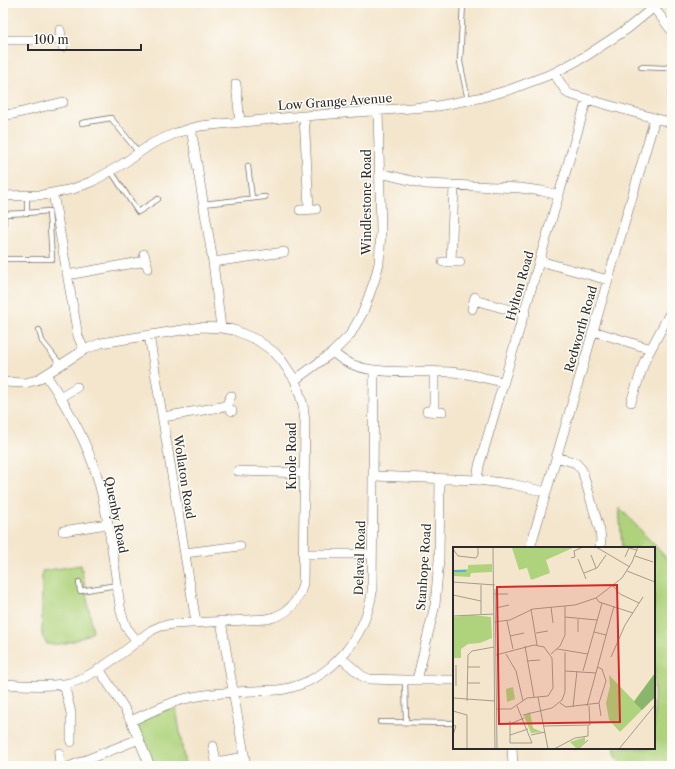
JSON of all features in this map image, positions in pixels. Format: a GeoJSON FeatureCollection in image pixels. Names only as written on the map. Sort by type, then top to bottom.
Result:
{"type":"FeatureCollection","features":[{"type":"Feature","properties":{"kind":"street","name":"Low Grange Avenue"},"geometry":{"type":"LineString","coordinates":[[3,196],[27,196],[73,189],[93,181],[111,171],[153,143],[191,128],[211,124],[438,106],[510,90],[554,73],[586,56],[627,29],[656,6]]}},
{"type":"Feature","properties":{"kind":"street"},"geometry":{"type":"LineString","coordinates":[[656,6],[672,31]]}},
{"type":"Feature","properties":{"kind":"street"},"geometry":{"type":"LineString","coordinates":[[3,40],[63,43],[60,30]]}},
{"type":"Feature","properties":{"kind":"street"},"geometry":{"type":"LineString","coordinates":[[554,73],[564,90],[569,94],[672,123]]}},
{"type":"Feature","properties":{"kind":"street"},"geometry":{"type":"LineString","coordinates":[[236,84],[240,122]]}},
{"type":"Feature","properties":{"kind":"street","name":"Hylton Road"},"geometry":{"type":"LineString","coordinates":[[477,480],[479,466],[587,99]]}},
{"type":"Feature","properties":{"kind":"street"},"geometry":{"type":"LineString","coordinates":[[3,115],[14,114],[63,102]]}},
{"type":"Feature","properties":{"kind":"street","name":"Windlestone Road"},"geometry":{"type":"LineString","coordinates":[[295,380],[333,352],[350,335],[366,304],[375,279],[381,248],[378,111]]}},
{"type":"Feature","properties":{"kind":"street"},"geometry":{"type":"LineString","coordinates":[[304,116],[308,209]]}},
{"type":"Feature","properties":{"kind":"street","name":"Redworth Road"},"geometry":{"type":"LineString","coordinates":[[530,547],[655,118]]}},
{"type":"Feature","properties":{"kind":"street"},"geometry":{"type":"LineString","coordinates":[[191,128],[213,262],[221,328]]}},
{"type":"Feature","properties":{"kind":"street"},"geometry":{"type":"LineString","coordinates":[[380,173],[416,183],[520,188],[559,195]]}},
{"type":"Feature","properties":{"kind":"street"},"geometry":{"type":"LineString","coordinates":[[451,262],[454,186]]}},
{"type":"Feature","properties":{"kind":"street"},"geometry":{"type":"LineString","coordinates":[[53,193],[78,336],[84,350]]}},
{"type":"Feature","properties":{"kind":"street"},"geometry":{"type":"LineString","coordinates":[[213,262],[286,252]]}},
{"type":"Feature","properties":{"kind":"street"},"geometry":{"type":"LineString","coordinates":[[67,275],[146,261]]}},
{"type":"Feature","properties":{"kind":"street"},"geometry":{"type":"LineString","coordinates":[[540,261],[608,280]]}},
{"type":"Feature","properties":{"kind":"street"},"geometry":{"type":"LineString","coordinates":[[473,302],[524,314]]}},
{"type":"Feature","properties":{"kind":"street"},"geometry":{"type":"LineString","coordinates":[[630,404],[639,377],[651,349],[672,309]]}},
{"type":"Feature","properties":{"kind":"street","name":"Knole Road"},"geometry":{"type":"LineString","coordinates":[[3,382],[31,382],[46,375],[84,350],[101,343],[201,327],[221,328],[234,330],[266,346],[274,352],[295,380],[303,405],[305,422],[304,554],[302,590],[299,598],[290,609],[275,617],[196,622],[161,626],[152,630],[84,678],[64,684],[3,684]]}},
{"type":"Feature","properties":{"kind":"street"},"geometry":{"type":"LineString","coordinates":[[593,331],[651,349]]}},
{"type":"Feature","properties":{"kind":"street","name":"Wollaton Road"},"geometry":{"type":"LineString","coordinates":[[149,335],[196,622]]}},
{"type":"Feature","properties":{"kind":"street"},"geometry":{"type":"LineString","coordinates":[[333,352],[340,359],[358,368],[374,370],[434,371],[466,374],[504,382]]}},
{"type":"Feature","properties":{"kind":"street","name":"Delaval Road"},"geometry":{"type":"LineString","coordinates":[[131,721],[175,701],[204,695],[283,689],[295,686],[316,676],[342,658],[354,640],[366,616],[372,594],[374,370]]}},
{"type":"Feature","properties":{"kind":"street"},"geometry":{"type":"LineString","coordinates":[[434,371],[434,412]]}},
{"type":"Feature","properties":{"kind":"street","name":"Quenby Road"},"geometry":{"type":"LineString","coordinates":[[46,375],[78,430],[90,458],[102,497],[123,618],[126,626],[136,641]]}},
{"type":"Feature","properties":{"kind":"street"},"geometry":{"type":"LineString","coordinates":[[60,397],[78,387]]}},
{"type":"Feature","properties":{"kind":"street"},"geometry":{"type":"LineString","coordinates":[[163,417],[229,409],[231,396]]}},
{"type":"Feature","properties":{"kind":"street"},"geometry":{"type":"LineString","coordinates":[[556,457],[576,463],[582,470],[600,531],[600,547]]}},
{"type":"Feature","properties":{"kind":"street"},"geometry":{"type":"LineString","coordinates":[[238,471],[304,473]]}},
{"type":"Feature","properties":{"kind":"street"},"geometry":{"type":"LineString","coordinates":[[374,476],[477,480],[512,484],[546,492]]}},
{"type":"Feature","properties":{"kind":"street","name":"Stanhope Road"},"geometry":{"type":"LineString","coordinates":[[417,680],[435,605],[439,560],[440,478]]}},
{"type":"Feature","properties":{"kind":"street"},"geometry":{"type":"LineString","coordinates":[[63,531],[107,524]]}},
{"type":"Feature","properties":{"kind":"street"},"geometry":{"type":"LineString","coordinates":[[185,553],[241,546]]}},
{"type":"Feature","properties":{"kind":"street"},"geometry":{"type":"LineString","coordinates":[[304,554],[372,554]]}},
{"type":"Feature","properties":{"kind":"street"},"geometry":{"type":"LineString","coordinates":[[214,746],[217,764],[246,762],[221,621]]}},
{"type":"Feature","properties":{"kind":"street"},"geometry":{"type":"LineString","coordinates":[[342,658],[362,676],[369,679],[453,680]]}},
{"type":"Feature","properties":{"kind":"street"},"geometry":{"type":"LineString","coordinates":[[99,668],[131,721],[150,766]]}},
{"type":"Feature","properties":{"kind":"street"},"geometry":{"type":"LineString","coordinates":[[64,684],[71,713],[72,742]]}},
{"type":"Feature","properties":{"kind":"street"},"geometry":{"type":"LineString","coordinates":[[71,766],[139,739]]}},
{"type":"Feature","properties":{"kind":"street"},"geometry":{"type":"LineString","coordinates":[[512,749],[514,766]]}},
{"type":"Feature","properties":{"kind":"street"},"geometry":{"type":"LineString","coordinates":[[59,753],[60,766]]}},
{"type":"Feature","properties":{"kind":"lane"},"geometry":{"type":"LineString","coordinates":[[463,3],[460,62],[468,100]]}},
{"type":"Feature","properties":{"kind":"lane"},"geometry":{"type":"LineString","coordinates":[[641,67],[666,68],[672,65]]}},
{"type":"Feature","properties":{"kind":"lane"},"geometry":{"type":"LineString","coordinates":[[82,123],[111,118],[139,153]]}},
{"type":"Feature","properties":{"kind":"lane"},"geometry":{"type":"LineString","coordinates":[[248,166],[252,198]]}},
{"type":"Feature","properties":{"kind":"lane"},"geometry":{"type":"LineString","coordinates":[[111,171],[138,212],[158,199]]}},
{"type":"Feature","properties":{"kind":"lane"},"geometry":{"type":"LineString","coordinates":[[27,196],[27,213]]}},
{"type":"Feature","properties":{"kind":"lane"},"geometry":{"type":"LineString","coordinates":[[204,204],[265,197]]}},
{"type":"Feature","properties":{"kind":"lane"},"geometry":{"type":"LineString","coordinates":[[3,259],[52,260],[48,212],[4,214],[4,229]]}},
{"type":"Feature","properties":{"kind":"lane"},"geometry":{"type":"LineString","coordinates":[[39,330],[42,341],[61,365]]}},
{"type":"Feature","properties":{"kind":"lane"},"geometry":{"type":"LineString","coordinates":[[79,582],[80,591],[117,585]]}},
{"type":"Feature","properties":{"kind":"lane"},"geometry":{"type":"LineString","coordinates":[[405,680],[406,722]]}},
{"type":"Feature","properties":{"kind":"lane"},"geometry":{"type":"LineString","coordinates":[[380,722],[453,723]]}},
{"type":"Feature","properties":{"kind":"green space"},"geometry":{"type":"Polygon","coordinates":[[[619,507],[672,564],[672,766],[623,766],[616,756],[614,749],[655,749],[655,547],[622,547],[619,507]]]}},
{"type":"Feature","properties":{"kind":"green space"},"geometry":{"type":"Polygon","coordinates":[[[81,565],[93,632],[71,642],[47,644],[42,636],[42,571],[81,565]]]}},
{"type":"Feature","properties":{"kind":"green space"},"geometry":{"type":"Polygon","coordinates":[[[176,706],[185,766],[153,766],[138,728],[138,722],[176,706]]]}}]}
